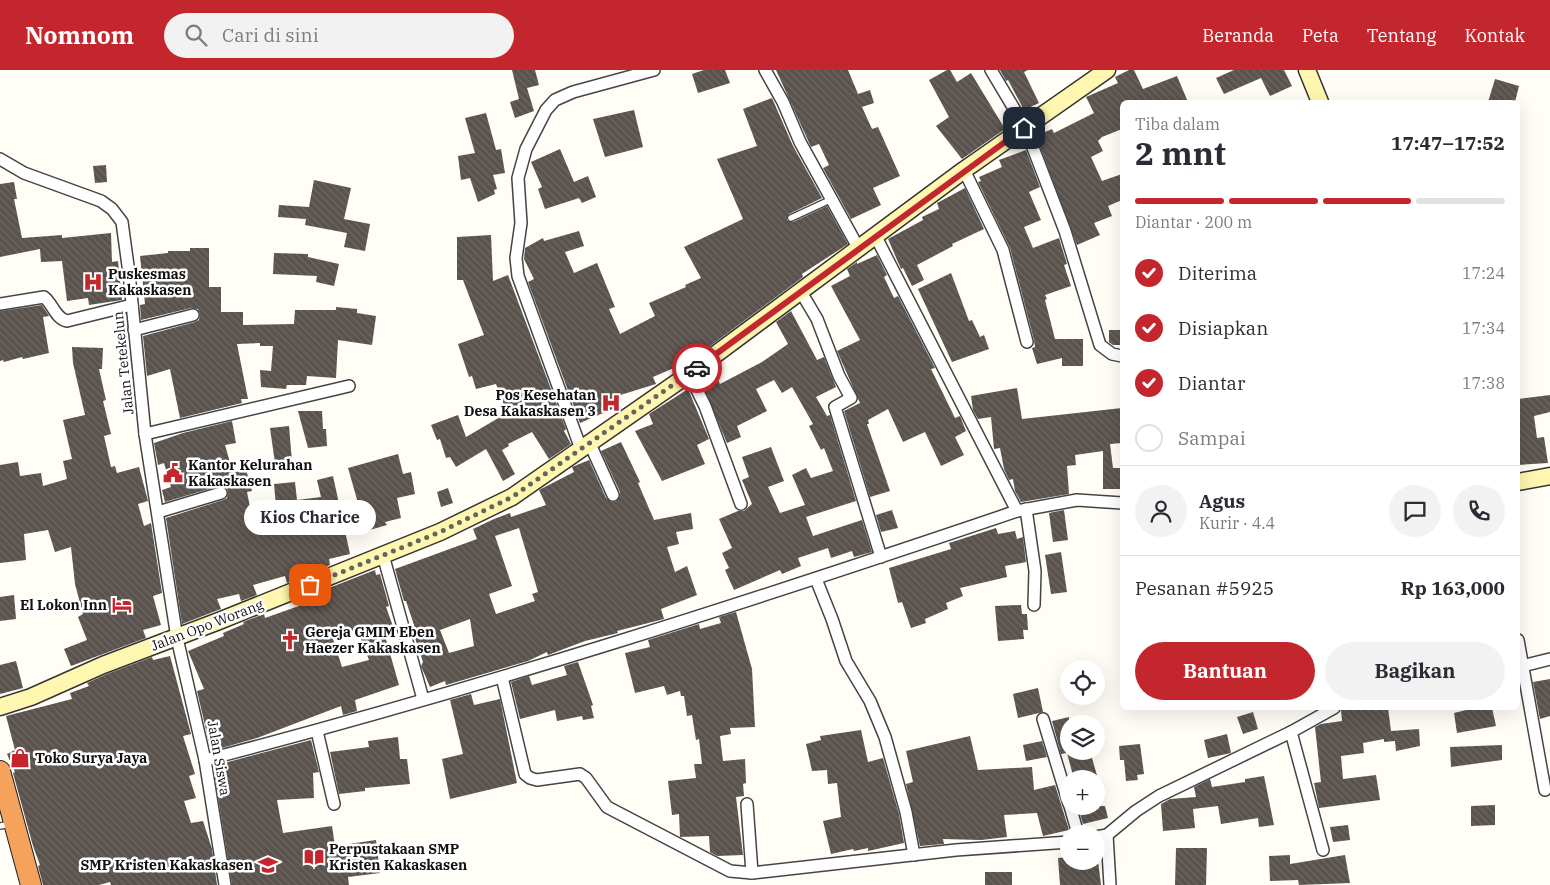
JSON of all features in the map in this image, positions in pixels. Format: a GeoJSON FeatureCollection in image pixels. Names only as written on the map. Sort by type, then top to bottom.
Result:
{"type":"FeatureCollection","features":[{"type":"Feature","properties":{"kind":"highway"},"geometry":{"type":"LineString","coordinates":[[0,771],[7,825],[30,885]]}},
{"type":"Feature","properties":{"kind":"street"},"geometry":{"type":"LineString","coordinates":[[613,495],[586,447],[518,276],[516,258],[521,223],[518,178],[526,149],[537,125],[546,110],[556,100],[573,92],[654,70]]}},
{"type":"Feature","properties":{"kind":"street"},"geometry":{"type":"LineString","coordinates":[[765,70],[783,102],[800,142],[859,249]]}},
{"type":"Feature","properties":{"kind":"street"},"geometry":{"type":"LineString","coordinates":[[991,70],[1024,128],[1065,231],[1100,345],[1112,354],[1120,356]]}},
{"type":"Feature","properties":{"kind":"street","name":"Jalan Opo Worang"},"geometry":{"type":"LineString","coordinates":[[0,707],[31,697],[103,665],[177,638],[383,555],[493,508],[586,447],[689,374],[964,170],[1107,70]]}},
{"type":"Feature","properties":{"kind":"street"},"geometry":{"type":"LineString","coordinates":[[1307,70],[1319,100]]}},
{"type":"Feature","properties":{"kind":"street","name":"Jalan Tetekelun"},"geometry":{"type":"LineString","coordinates":[[0,159],[24,172],[101,201],[112,208],[122,222],[126,243],[145,434],[177,638]]}},
{"type":"Feature","properties":{"kind":"street"},"geometry":{"type":"LineString","coordinates":[[964,170],[1002,250],[1027,342]]}},
{"type":"Feature","properties":{"kind":"street"},"geometry":{"type":"LineString","coordinates":[[876,237],[1022,510],[1035,570],[1034,605]]}},
{"type":"Feature","properties":{"kind":"street"},"geometry":{"type":"LineString","coordinates":[[801,292],[817,319],[839,376],[851,398],[835,407],[881,557]]}},
{"type":"Feature","properties":{"kind":"street"},"geometry":{"type":"LineString","coordinates":[[0,304],[44,297],[62,320],[68,321],[132,305]]}},
{"type":"Feature","properties":{"kind":"street"},"geometry":{"type":"LineString","coordinates":[[134,330],[193,315]]}},
{"type":"Feature","properties":{"kind":"street"},"geometry":{"type":"LineString","coordinates":[[689,374],[705,406],[741,504]]}},
{"type":"Feature","properties":{"kind":"street"},"geometry":{"type":"LineString","coordinates":[[145,434],[349,386]]}},
{"type":"Feature","properties":{"kind":"street"},"geometry":{"type":"LineString","coordinates":[[1520,482],[1550,476]]}},
{"type":"Feature","properties":{"kind":"street"},"geometry":{"type":"LineString","coordinates":[[158,512],[220,493]]}},
{"type":"Feature","properties":{"kind":"street"},"geometry":{"type":"LineString","coordinates":[[205,760],[317,731],[502,677],[816,579],[1022,510],[1077,500],[1120,503]]}},
{"type":"Feature","properties":{"kind":"street"},"geometry":{"type":"LineString","coordinates":[[383,555],[423,699]]}},
{"type":"Feature","properties":{"kind":"street"},"geometry":{"type":"LineString","coordinates":[[816,579],[846,661],[870,701],[882,728],[906,812],[914,854]]}},
{"type":"Feature","properties":{"kind":"street","name":"Jalan Siswa"},"geometry":{"type":"LineString","coordinates":[[177,638],[205,760],[224,885]]}},
{"type":"Feature","properties":{"kind":"street"},"geometry":{"type":"LineString","coordinates":[[1545,790],[1520,667],[1550,659]]}},
{"type":"Feature","properties":{"kind":"street"},"geometry":{"type":"LineString","coordinates":[[502,677],[525,774],[530,778],[545,780],[569,774],[580,774],[586,778],[607,807],[719,867],[736,872],[752,873],[914,854],[1060,843]]}},
{"type":"Feature","properties":{"kind":"street"},"geometry":{"type":"LineString","coordinates":[[1105,834],[1159,796],[1291,732],[1327,710]]}},
{"type":"Feature","properties":{"kind":"street"},"geometry":{"type":"LineString","coordinates":[[1043,720],[1060,776]]}},
{"type":"Feature","properties":{"kind":"street"},"geometry":{"type":"LineString","coordinates":[[317,731],[334,804]]}},
{"type":"Feature","properties":{"kind":"street"},"geometry":{"type":"LineString","coordinates":[[1291,732],[1323,850]]}},
{"type":"Feature","properties":{"kind":"street"},"geometry":{"type":"LineString","coordinates":[[746,804],[752,873]]}},
{"type":"Feature","properties":{"kind":"street"},"geometry":{"type":"LineString","coordinates":[[1105,854],[1110,885]]}},
{"type":"Feature","properties":{"kind":"lane"},"geometry":{"type":"LineString","coordinates":[[791,218],[832,199]]}},
{"type":"Feature","properties":{"kind":"building"},"geometry":{"type":"Polygon","coordinates":[[[512,70],[535,70],[539,85],[527,88],[534,111],[515,118],[510,102],[519,99],[512,70]]]}},
{"type":"Feature","properties":{"kind":"building"},"geometry":{"type":"Polygon","coordinates":[[[704,70],[725,70],[730,83],[698,93],[692,74],[704,70]]]}},
{"type":"Feature","properties":{"kind":"building"},"geometry":{"type":"Polygon","coordinates":[[[776,70],[848,70],[858,94],[870,90],[874,103],[862,107],[872,129],[878,127],[900,176],[873,188],[881,205],[851,219],[823,168],[829,165],[819,144],[811,147],[776,70]]]}},
{"type":"Feature","properties":{"kind":"building"},"geometry":{"type":"Polygon","coordinates":[[[950,70],[957,82],[971,73],[1005,129],[962,159],[936,126],[949,117],[929,80],[950,70]]]}},
{"type":"Feature","properties":{"kind":"building"},"geometry":{"type":"Polygon","coordinates":[[[1000,70],[1028,70],[1024,72],[1039,103],[1024,110],[1008,80],[1006,81],[1000,70]]]}},
{"type":"Feature","properties":{"kind":"building"},"geometry":{"type":"Polygon","coordinates":[[[1129,70],[1134,70],[1143,89],[1177,76],[1187,100],[1120,100],[1120,130],[1102,137],[1098,141],[1103,151],[1091,157],[1102,181],[1120,175],[1120,201],[1108,206],[1112,216],[1094,223],[1100,235],[1077,245],[1036,136],[1052,129],[1054,133],[1094,113],[1086,97],[1118,83],[1115,77],[1129,70]]]}},
{"type":"Feature","properties":{"kind":"building"},"geometry":{"type":"Polygon","coordinates":[[[1234,70],[1284,70],[1292,86],[1270,96],[1261,78],[1224,94],[1216,78],[1234,70]]]}},
{"type":"Feature","properties":{"kind":"building"},"geometry":{"type":"Polygon","coordinates":[[[1495,79],[1519,86],[1516,100],[1489,100],[1495,79]]]}},
{"type":"Feature","properties":{"kind":"building"},"geometry":{"type":"Polygon","coordinates":[[[772,98],[793,146],[822,198],[789,214],[787,220],[793,222],[827,206],[848,244],[802,274],[803,277],[690,361],[653,377],[656,384],[614,397],[617,407],[580,423],[528,282],[534,279],[524,259],[525,248],[543,238],[544,241],[579,231],[584,246],[565,252],[574,273],[597,263],[615,307],[609,309],[620,334],[655,316],[649,303],[686,287],[685,285],[701,278],[684,247],[743,219],[717,159],[757,146],[743,109],[772,98]]]}},
{"type":"Feature","properties":{"kind":"building"},"geometry":{"type":"Polygon","coordinates":[[[634,110],[643,147],[605,157],[593,119],[634,110]]]}},
{"type":"Feature","properties":{"kind":"building"},"geometry":{"type":"Polygon","coordinates":[[[486,113],[496,150],[501,149],[505,173],[493,175],[497,189],[494,190],[495,194],[478,202],[470,178],[461,180],[458,156],[475,153],[465,118],[486,113]]]}},
{"type":"Feature","properties":{"kind":"building"},"geometry":{"type":"Polygon","coordinates":[[[560,149],[574,182],[588,176],[596,197],[582,203],[579,198],[545,209],[538,189],[542,187],[531,162],[560,149]]]}},
{"type":"Feature","properties":{"kind":"building"},"geometry":{"type":"Polygon","coordinates":[[[1026,150],[1040,187],[1029,192],[1041,220],[1024,227],[1033,248],[1059,238],[1067,264],[1064,265],[1071,286],[1045,295],[1047,299],[1045,300],[1055,339],[1083,339],[1083,366],[1062,366],[1062,358],[1037,364],[1032,348],[1035,347],[1034,340],[1010,248],[978,182],[981,181],[979,177],[1002,167],[999,160],[1026,150]]]}},
{"type":"Feature","properties":{"kind":"building"},"geometry":{"type":"Polygon","coordinates":[[[106,165],[107,182],[95,183],[93,166],[106,165]]]}},
{"type":"Feature","properties":{"kind":"building"},"geometry":{"type":"Polygon","coordinates":[[[314,180],[351,188],[344,219],[370,224],[365,251],[344,247],[347,233],[305,225],[306,219],[278,217],[279,205],[309,207],[314,180]]]}},
{"type":"Feature","properties":{"kind":"building"},"geometry":{"type":"Polygon","coordinates":[[[14,182],[17,199],[14,199],[22,238],[62,235],[62,238],[111,233],[112,262],[118,261],[122,300],[89,305],[88,298],[67,301],[62,261],[41,262],[40,249],[0,257],[0,184],[14,182]]]}},
{"type":"Feature","properties":{"kind":"building"},"geometry":{"type":"Polygon","coordinates":[[[965,188],[984,229],[952,244],[953,246],[917,265],[924,280],[912,286],[903,268],[901,269],[888,239],[923,220],[922,217],[939,209],[937,203],[965,188]]]}},
{"type":"Feature","properties":{"kind":"building"},"geometry":{"type":"Polygon","coordinates":[[[491,235],[493,281],[508,275],[566,429],[564,431],[571,444],[549,459],[532,432],[508,444],[509,446],[502,450],[515,474],[503,481],[486,449],[456,467],[450,457],[446,458],[440,439],[437,440],[431,425],[458,415],[466,437],[507,413],[496,384],[476,389],[472,376],[469,377],[458,344],[484,335],[463,280],[457,280],[457,237],[491,235]]]}},
{"type":"Feature","properties":{"kind":"building"},"geometry":{"type":"Polygon","coordinates":[[[190,248],[209,248],[209,287],[221,287],[221,312],[243,312],[243,325],[294,324],[295,310],[336,310],[336,307],[357,309],[357,313],[376,316],[372,345],[338,340],[336,378],[307,376],[306,385],[287,385],[286,389],[261,387],[260,370],[271,371],[273,346],[260,346],[260,343],[237,344],[248,399],[241,399],[242,403],[180,418],[170,369],[147,376],[143,336],[195,322],[199,320],[200,314],[198,309],[191,308],[141,320],[140,305],[145,304],[140,256],[168,253],[168,251],[190,251],[190,248]]]}},
{"type":"Feature","properties":{"kind":"building"},"geometry":{"type":"Polygon","coordinates":[[[274,253],[308,254],[308,257],[339,264],[334,286],[316,282],[317,276],[273,274],[274,253]]]}},
{"type":"Feature","properties":{"kind":"building"},"geometry":{"type":"Polygon","coordinates":[[[877,255],[887,275],[884,277],[894,298],[898,296],[935,368],[931,369],[955,418],[960,416],[966,431],[955,437],[964,455],[941,466],[925,432],[903,442],[888,409],[868,420],[869,424],[867,424],[890,491],[870,497],[844,411],[860,403],[837,351],[860,340],[831,286],[850,276],[847,269],[857,262],[857,264],[877,255]]]}},
{"type":"Feature","properties":{"kind":"building"},"geometry":{"type":"Polygon","coordinates":[[[951,273],[969,321],[972,320],[980,337],[984,335],[989,349],[952,362],[918,289],[951,273]]]}},
{"type":"Feature","properties":{"kind":"building"},"geometry":{"type":"Polygon","coordinates":[[[42,305],[49,316],[43,317],[49,353],[23,359],[22,357],[4,362],[3,360],[0,361],[0,311],[42,305]]]}},
{"type":"Feature","properties":{"kind":"building"},"geometry":{"type":"Polygon","coordinates":[[[791,311],[817,360],[824,357],[836,387],[816,397],[827,416],[830,415],[856,501],[806,517],[813,536],[862,520],[872,552],[854,557],[852,551],[831,558],[828,548],[798,558],[801,566],[782,574],[780,570],[734,590],[725,570],[729,568],[722,553],[732,548],[719,519],[738,511],[744,511],[752,504],[742,480],[749,477],[742,457],[771,447],[784,481],[768,487],[780,513],[805,505],[792,475],[806,468],[811,478],[833,471],[824,448],[821,450],[809,426],[813,424],[792,387],[782,393],[774,380],[756,389],[767,411],[737,426],[741,437],[727,443],[702,383],[716,376],[720,384],[762,362],[788,344],[776,322],[791,311]]]}},
{"type":"Feature","properties":{"kind":"building"},"geometry":{"type":"Polygon","coordinates":[[[1109,330],[1120,330],[1120,345],[1113,345],[1109,342],[1109,330]]]}},
{"type":"Feature","properties":{"kind":"building"},"geometry":{"type":"Polygon","coordinates":[[[72,347],[103,348],[102,369],[99,369],[106,400],[103,401],[111,434],[104,436],[111,467],[115,466],[117,473],[139,467],[148,501],[138,504],[144,526],[151,523],[162,593],[153,596],[161,625],[143,630],[146,638],[71,666],[64,649],[87,640],[78,617],[83,614],[75,584],[71,547],[55,552],[48,530],[24,534],[26,560],[0,563],[0,465],[18,462],[20,476],[41,473],[43,486],[67,479],[63,461],[72,459],[63,420],[85,415],[73,363],[72,347]]]}},
{"type":"Feature","properties":{"kind":"building"},"geometry":{"type":"Polygon","coordinates":[[[1017,388],[1022,419],[1120,408],[1120,443],[1110,444],[1113,468],[1120,468],[1120,489],[1103,489],[1103,451],[1075,455],[1076,465],[1067,466],[1069,494],[1021,502],[1015,491],[1013,479],[1009,480],[1004,469],[1000,448],[994,449],[991,417],[978,419],[973,410],[971,396],[1017,388]]]}},
{"type":"Feature","properties":{"kind":"building"},"geometry":{"type":"Polygon","coordinates":[[[688,389],[709,439],[697,445],[705,464],[662,481],[635,431],[653,424],[649,414],[688,389]]]}},
{"type":"Feature","properties":{"kind":"building"},"geometry":{"type":"Polygon","coordinates":[[[1550,395],[1550,412],[1534,416],[1537,438],[1544,437],[1548,463],[1520,465],[1520,399],[1550,395]]]}},
{"type":"Feature","properties":{"kind":"building"},"geometry":{"type":"Polygon","coordinates":[[[298,411],[322,411],[323,429],[326,429],[327,446],[308,448],[298,411]]]}},
{"type":"Feature","properties":{"kind":"building"},"geometry":{"type":"Polygon","coordinates":[[[232,421],[236,443],[225,445],[233,473],[246,469],[252,491],[247,492],[253,522],[277,517],[274,484],[295,482],[297,500],[321,497],[317,480],[333,476],[350,554],[329,559],[330,565],[287,583],[285,576],[253,585],[257,595],[241,601],[239,594],[217,599],[221,609],[182,624],[166,518],[223,500],[227,498],[228,491],[226,487],[219,486],[165,502],[162,490],[171,487],[164,463],[158,465],[154,443],[183,433],[232,421]]]}},
{"type":"Feature","properties":{"kind":"building"},"geometry":{"type":"Polygon","coordinates":[[[289,426],[292,462],[275,463],[270,428],[289,426]]]}},
{"type":"Feature","properties":{"kind":"building"},"geometry":{"type":"Polygon","coordinates":[[[621,442],[640,482],[638,483],[654,520],[691,513],[693,529],[676,532],[679,544],[667,547],[675,572],[687,566],[697,595],[661,609],[664,619],[617,631],[618,633],[585,641],[548,655],[547,652],[528,661],[446,685],[445,681],[430,687],[421,666],[423,662],[415,638],[418,637],[406,601],[404,601],[395,569],[477,539],[473,529],[494,519],[510,513],[511,517],[546,505],[539,490],[574,472],[572,467],[589,460],[606,498],[616,502],[620,492],[601,451],[621,442]],[[519,528],[495,536],[512,586],[489,594],[496,614],[535,601],[532,594],[538,592],[519,528]],[[470,619],[440,630],[449,653],[474,646],[470,619]]]}},
{"type":"Feature","properties":{"kind":"building"},"geometry":{"type":"Polygon","coordinates":[[[398,454],[403,474],[411,472],[415,494],[397,498],[401,518],[385,522],[387,525],[366,531],[348,468],[398,454]]]}},
{"type":"Feature","properties":{"kind":"building"},"geometry":{"type":"Polygon","coordinates":[[[448,488],[453,503],[441,507],[437,492],[448,488]]]}},
{"type":"Feature","properties":{"kind":"building"},"geometry":{"type":"Polygon","coordinates":[[[892,510],[898,528],[881,532],[876,515],[892,510]]]}},
{"type":"Feature","properties":{"kind":"building"},"geometry":{"type":"Polygon","coordinates":[[[1064,510],[1068,540],[1053,542],[1049,513],[1064,510]]]}},
{"type":"Feature","properties":{"kind":"building"},"geometry":{"type":"Polygon","coordinates":[[[996,528],[998,534],[1015,531],[1017,539],[1023,537],[1026,562],[1005,566],[1007,577],[960,588],[963,596],[946,603],[948,609],[925,619],[926,623],[911,628],[902,602],[898,603],[889,568],[951,549],[949,543],[996,528]]]}},
{"type":"Feature","properties":{"kind":"building"},"geometry":{"type":"Polygon","coordinates":[[[1061,552],[1067,592],[1051,594],[1045,555],[1061,552]]]}},
{"type":"Feature","properties":{"kind":"building"},"geometry":{"type":"Polygon","coordinates":[[[375,570],[376,575],[380,574],[389,606],[386,607],[395,632],[385,636],[399,685],[355,700],[357,711],[343,715],[341,706],[257,738],[211,751],[197,691],[204,689],[188,651],[224,636],[223,633],[244,624],[243,622],[264,614],[265,618],[313,601],[311,595],[375,570]],[[357,629],[333,639],[342,667],[369,660],[357,629]]]}},
{"type":"Feature","properties":{"kind":"building"},"geometry":{"type":"Polygon","coordinates":[[[14,595],[16,619],[0,621],[0,597],[14,595]]]}},
{"type":"Feature","properties":{"kind":"building"},"geometry":{"type":"Polygon","coordinates":[[[1021,605],[1022,614],[1027,614],[1028,630],[1023,630],[1024,639],[998,641],[995,606],[1021,605]]]}},
{"type":"Feature","properties":{"kind":"building"},"geometry":{"type":"Polygon","coordinates":[[[736,612],[752,669],[755,727],[730,728],[731,734],[720,736],[723,761],[745,759],[746,783],[743,784],[744,796],[736,797],[743,855],[717,856],[710,852],[709,836],[680,837],[679,814],[672,815],[668,781],[696,778],[694,764],[702,764],[699,739],[696,740],[692,715],[687,716],[684,696],[681,696],[680,691],[667,695],[664,686],[635,693],[625,653],[650,647],[648,640],[699,624],[700,629],[721,623],[719,617],[736,612]]]}},
{"type":"Feature","properties":{"kind":"building"},"geometry":{"type":"Polygon","coordinates":[[[170,656],[191,734],[183,736],[195,774],[189,776],[196,798],[184,801],[191,823],[203,821],[212,849],[217,885],[111,885],[110,882],[99,885],[43,885],[38,866],[40,865],[13,773],[15,772],[7,754],[15,750],[6,716],[72,699],[70,693],[89,686],[87,683],[107,674],[152,657],[153,660],[170,656]]]}},
{"type":"Feature","properties":{"kind":"building"},"geometry":{"type":"Polygon","coordinates":[[[16,661],[23,688],[0,694],[0,665],[16,661]]]}},
{"type":"Feature","properties":{"kind":"building"},"geometry":{"type":"Polygon","coordinates":[[[578,662],[593,705],[591,706],[594,718],[583,720],[582,716],[557,721],[555,710],[520,719],[511,682],[529,676],[532,685],[567,675],[564,666],[578,662]]]}},
{"type":"Feature","properties":{"kind":"building"},"geometry":{"type":"Polygon","coordinates":[[[1550,679],[1550,716],[1540,719],[1533,682],[1550,679]]]}},
{"type":"Feature","properties":{"kind":"building"},"geometry":{"type":"Polygon","coordinates":[[[1038,688],[1043,712],[1018,718],[1013,694],[1038,688]]]}},
{"type":"Feature","properties":{"kind":"building"},"geometry":{"type":"Polygon","coordinates":[[[471,694],[474,705],[500,699],[517,783],[450,799],[442,759],[463,754],[450,700],[471,694]]]}},
{"type":"Feature","properties":{"kind":"building"},"geometry":{"type":"Polygon","coordinates":[[[1341,710],[1388,710],[1391,731],[1419,729],[1420,746],[1396,751],[1395,741],[1384,742],[1384,739],[1363,743],[1364,753],[1341,756],[1343,779],[1376,775],[1380,800],[1319,808],[1314,783],[1321,782],[1315,727],[1321,724],[1342,721],[1341,710]]]}},
{"type":"Feature","properties":{"kind":"building"},"geometry":{"type":"Polygon","coordinates":[[[1466,710],[1492,710],[1496,726],[1457,733],[1454,713],[1466,710]]]}},
{"type":"Feature","properties":{"kind":"building"},"geometry":{"type":"Polygon","coordinates":[[[1253,712],[1258,729],[1243,734],[1237,717],[1253,712]]]}},
{"type":"Feature","properties":{"kind":"building"},"geometry":{"type":"Polygon","coordinates":[[[1060,719],[1060,750],[1052,721],[1060,719]]]}},
{"type":"Feature","properties":{"kind":"building"},"geometry":{"type":"Polygon","coordinates":[[[861,730],[868,762],[883,758],[899,814],[904,843],[868,851],[868,848],[854,851],[853,849],[831,854],[823,821],[841,817],[837,783],[828,784],[827,770],[812,771],[806,744],[821,740],[820,736],[861,730]]]}},
{"type":"Feature","properties":{"kind":"building"},"geometry":{"type":"Polygon","coordinates":[[[1227,734],[1231,753],[1208,758],[1204,740],[1227,734]]]}},
{"type":"Feature","properties":{"kind":"building"},"geometry":{"type":"Polygon","coordinates":[[[970,736],[978,770],[1032,767],[1034,790],[1055,785],[1060,801],[1060,815],[1064,815],[1067,825],[1060,825],[1060,832],[1043,836],[1037,813],[1004,815],[1007,837],[981,840],[943,839],[944,844],[920,846],[906,784],[913,782],[906,751],[970,736]]]}},
{"type":"Feature","properties":{"kind":"building"},"geometry":{"type":"Polygon","coordinates":[[[398,737],[400,759],[407,759],[410,784],[365,788],[365,791],[339,794],[330,752],[369,747],[368,741],[398,737]]]}},
{"type":"Feature","properties":{"kind":"building"},"geometry":{"type":"Polygon","coordinates":[[[311,740],[319,772],[313,773],[314,798],[277,800],[283,833],[332,826],[335,846],[376,840],[380,873],[348,877],[349,885],[232,885],[213,766],[311,740]]]}},
{"type":"Feature","properties":{"kind":"building"},"geometry":{"type":"Polygon","coordinates":[[[1042,741],[1047,757],[1026,761],[1023,745],[1042,741]]]}},
{"type":"Feature","properties":{"kind":"building"},"geometry":{"type":"Polygon","coordinates":[[[1140,744],[1144,774],[1137,775],[1138,780],[1126,781],[1124,760],[1120,760],[1119,746],[1140,744]]]}},
{"type":"Feature","properties":{"kind":"building"},"geometry":{"type":"Polygon","coordinates":[[[1502,745],[1502,760],[1451,767],[1450,747],[1502,745]]]}},
{"type":"Feature","properties":{"kind":"building"},"geometry":{"type":"Polygon","coordinates":[[[1069,760],[1093,760],[1095,770],[1072,770],[1069,760]]]}},
{"type":"Feature","properties":{"kind":"building"},"geometry":{"type":"Polygon","coordinates":[[[1264,776],[1274,825],[1259,827],[1258,818],[1221,824],[1218,806],[1193,809],[1195,828],[1163,831],[1161,804],[1170,799],[1196,797],[1194,787],[1210,779],[1212,787],[1245,782],[1245,779],[1264,776]]]}},
{"type":"Feature","properties":{"kind":"building"},"geometry":{"type":"Polygon","coordinates":[[[1495,805],[1495,825],[1471,826],[1471,806],[1495,805]]]}},
{"type":"Feature","properties":{"kind":"building"},"geometry":{"type":"Polygon","coordinates":[[[1105,806],[1108,818],[1083,824],[1080,815],[1105,815],[1105,806]]]}},
{"type":"Feature","properties":{"kind":"building"},"geometry":{"type":"Polygon","coordinates":[[[1348,825],[1350,840],[1333,842],[1330,827],[1348,825]]]}},
{"type":"Feature","properties":{"kind":"building"},"geometry":{"type":"Polygon","coordinates":[[[1176,848],[1207,848],[1206,885],[1175,885],[1176,848]]]}},
{"type":"Feature","properties":{"kind":"building"},"geometry":{"type":"Polygon","coordinates":[[[1290,855],[1290,864],[1345,855],[1350,883],[1299,885],[1298,880],[1270,881],[1269,856],[1290,855]]]}},
{"type":"Feature","properties":{"kind":"building"},"geometry":{"type":"Polygon","coordinates":[[[1058,858],[1060,858],[1060,870],[1099,870],[1101,885],[1060,885],[1058,858]]]}},
{"type":"Feature","properties":{"kind":"building"},"geometry":{"type":"Polygon","coordinates":[[[985,872],[1012,872],[1012,885],[985,885],[985,872]]]}},
{"type":"Feature","properties":{"kind":"way so far"},"geometry":{"type":"LineString","coordinates":[[310,585],[440,532],[493,508],[590,444],[697,368]]}},
{"type":"Feature","properties":{"kind":"place","name":"Puskesmas Kakaskasen"},"geometry":{"type":"Point","coordinates":[93,282]}},
{"type":"Feature","properties":{"kind":"place","name":"Pos Kesehatan Desa Kakaskasen 3"},"geometry":{"type":"Point","coordinates":[611,403]}},
{"type":"Feature","properties":{"kind":"place","name":"Kantor Kelurahan Kakaskasen"},"geometry":{"type":"Point","coordinates":[173,473]}},
{"type":"Feature","properties":{"kind":"place","name":"Kios Charice"},"geometry":{"type":"Point","coordinates":[310,585]}},
{"type":"Feature","properties":{"kind":"place","name":"El Lokon Inn"},"geometry":{"type":"Point","coordinates":[122,605]}},
{"type":"Feature","properties":{"kind":"place","name":"Gereja GMIM Eben Haezer Kakaskasen"},"geometry":{"type":"Point","coordinates":[290,640]}},
{"type":"Feature","properties":{"kind":"place","name":"Toko Surya Jaya"},"geometry":{"type":"Point","coordinates":[20,758]}},
{"type":"Feature","properties":{"kind":"place","name":"Perpustakaan SMP Kristen Kakaskasen"},"geometry":{"type":"Point","coordinates":[314,857]}},
{"type":"Feature","properties":{"kind":"place","name":"SMP Kristen Kakaskasen"},"geometry":{"type":"Point","coordinates":[268,865]}},
{"type":"Feature","properties":{"kind":"route"},"geometry":{"type":"LineString","coordinates":[[697,368],[964,170],[1024,128]]}}]}
